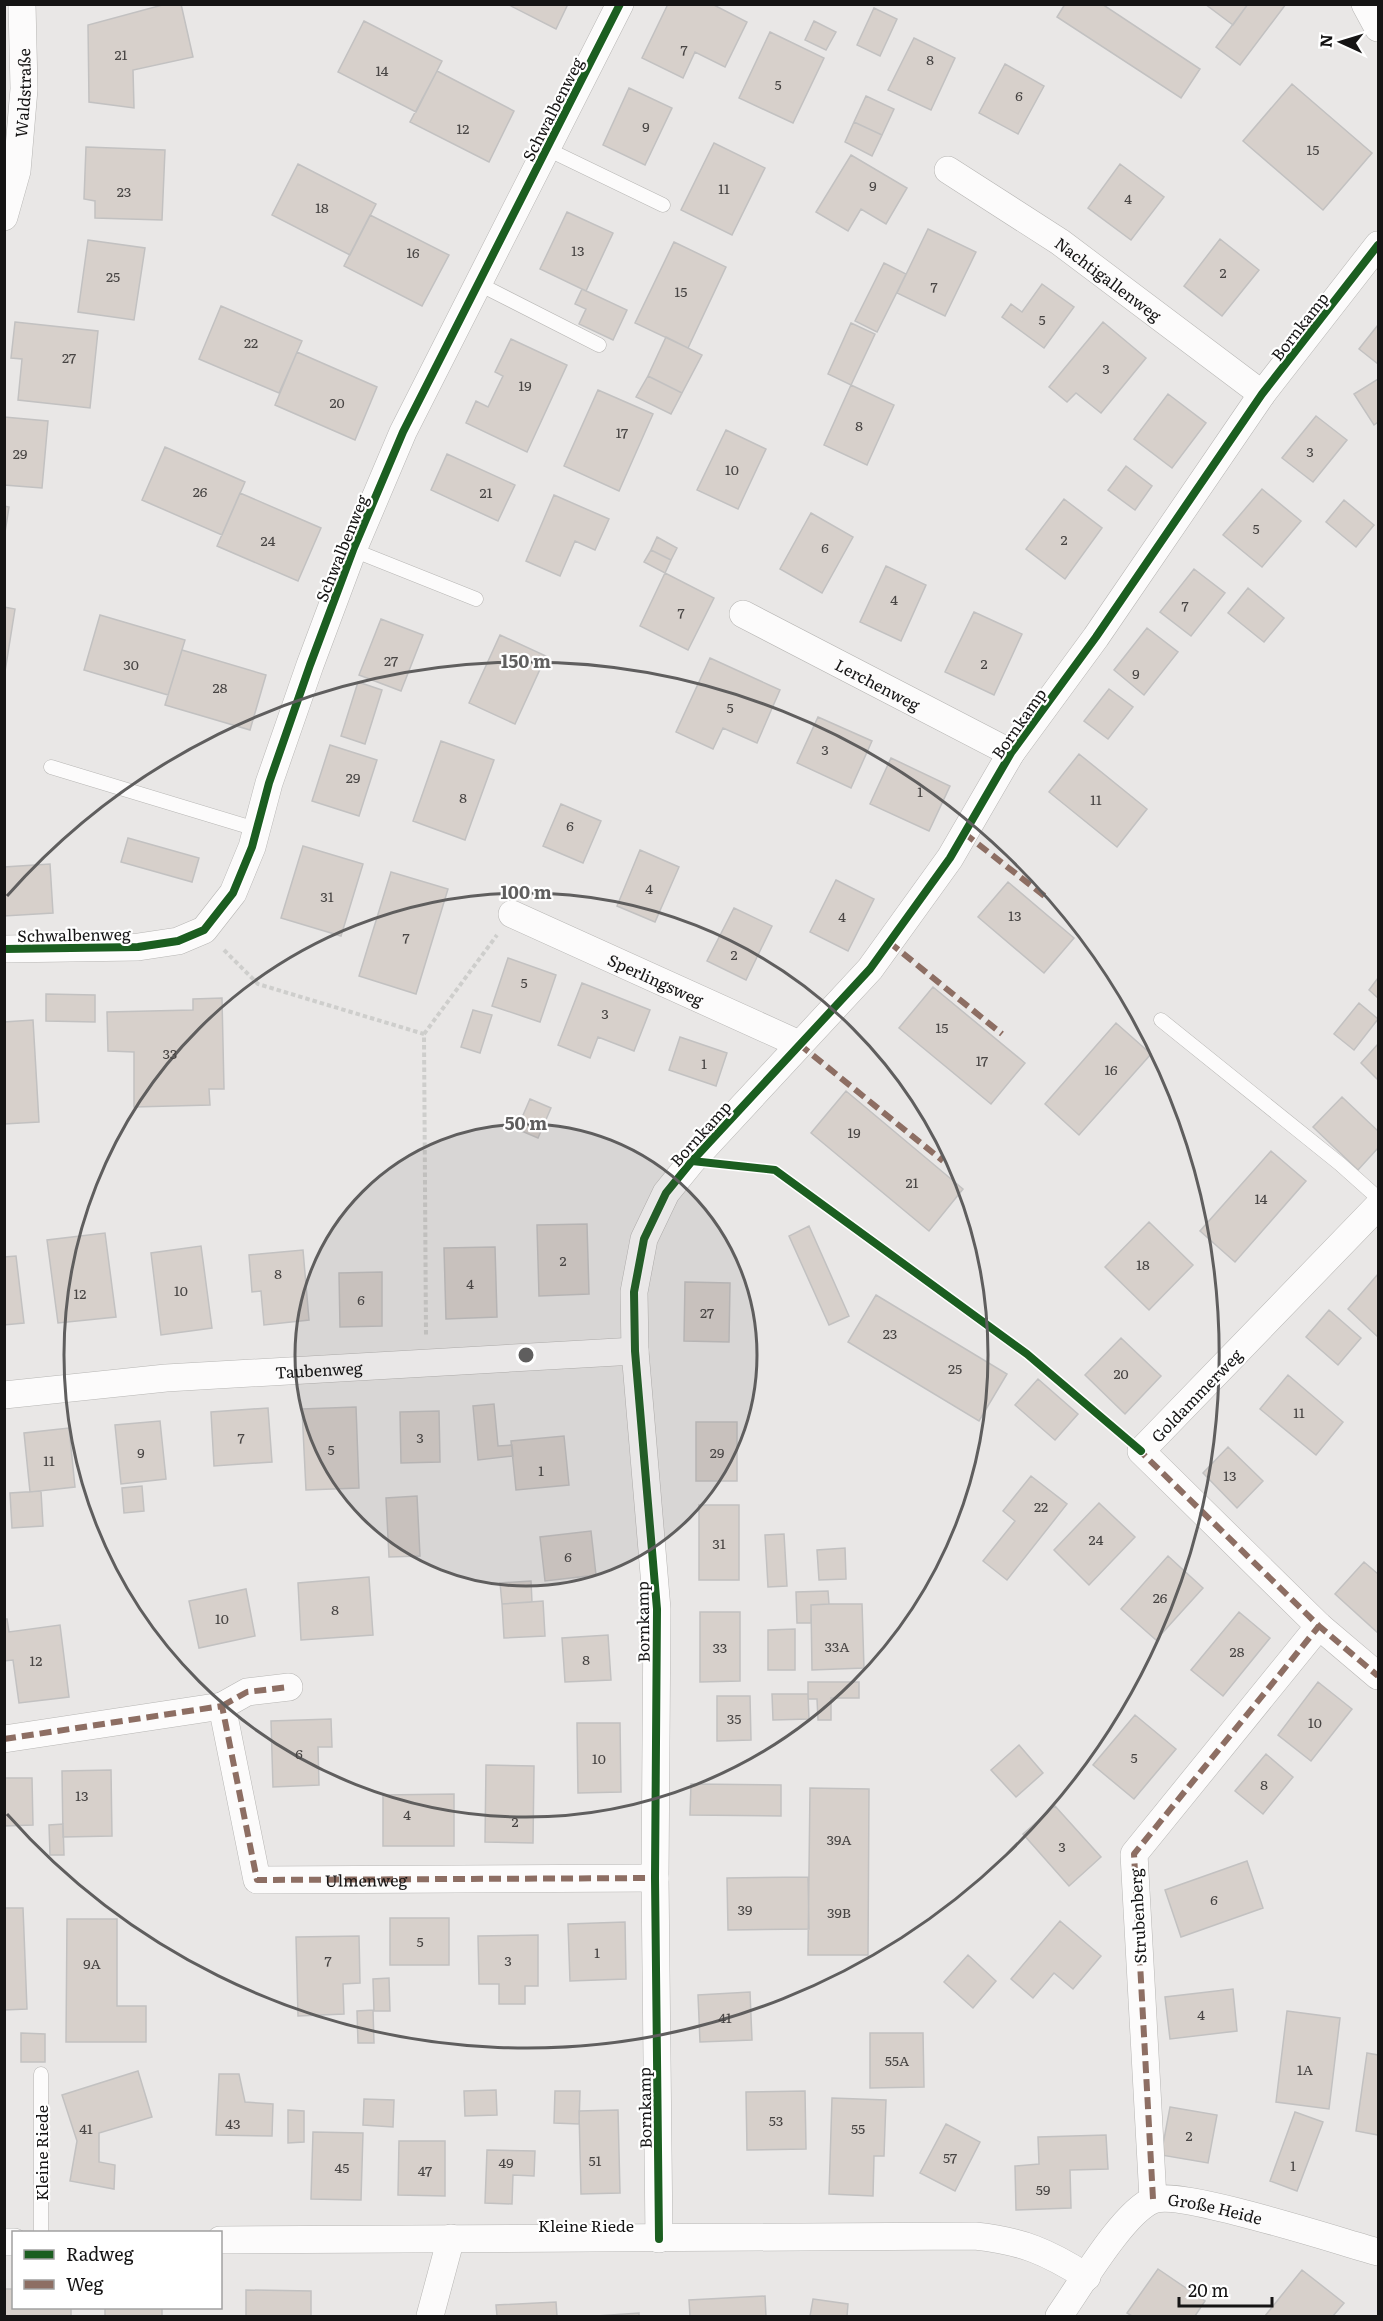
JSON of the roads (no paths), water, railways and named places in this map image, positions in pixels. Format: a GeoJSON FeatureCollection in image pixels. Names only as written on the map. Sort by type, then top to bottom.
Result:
{"type":"FeatureCollection","features":[{"type":"Feature","properties":{"kind":"street","name":"Waldstraße"},"geometry":{"type":"LineString","coordinates":[[4,217],[18,171],[24,89],[21,4]]}},
{"type":"Feature","properties":{"kind":"street","name":"Schwalbenweg"},"geometry":{"type":"LineString","coordinates":[[4,949],[138,947],[178,941],[204,930],[233,894],[310,665],[353,550],[403,432],[620,4]]}},
{"type":"Feature","properties":{"kind":"street"},"geometry":{"type":"LineString","coordinates":[[1365,4],[1378,28]]}},
{"type":"Feature","properties":{"kind":"street","name":"Nachtigallenweg"},"geometry":{"type":"LineString","coordinates":[[948,170],[1059,242],[1262,394]]}},
{"type":"Feature","properties":{"kind":"street","name":"Bornkamp"},"geometry":{"type":"LineString","coordinates":[[659,2239],[655,1878],[657,1609],[635,1351],[634,1292],[644,1239],[666,1194],[692,1161],[870,969],[950,858],[1011,753],[1102,627],[1262,394],[1378,245]]}},
{"type":"Feature","properties":{"kind":"street","name":"Lerchenweg"},"geometry":{"type":"LineString","coordinates":[[743,614],[1011,753]]}},
{"type":"Feature","properties":{"kind":"street","name":"Sperlingsweg"},"geometry":{"type":"LineString","coordinates":[[512,914],[799,1044]]}},
{"type":"Feature","properties":{"kind":"street","name":"Goldammerweg"},"geometry":{"type":"LineString","coordinates":[[1377,1209],[1141,1451],[1319,1626],[1378,1676]]}},
{"type":"Feature","properties":{"kind":"street","name":"Taubenweg"},"geometry":{"type":"LineString","coordinates":[[4,1395],[166,1378],[635,1351]]}},
{"type":"Feature","properties":{"kind":"street","name":"Strubenberg"},"geometry":{"type":"LineString","coordinates":[[1154,2199],[1134,1854],[1319,1626]]}},
{"type":"Feature","properties":{"kind":"street"},"geometry":{"type":"LineString","coordinates":[[4,1739],[222,1706],[247,1692],[289,1687]]}},
{"type":"Feature","properties":{"kind":"street","name":"Ulmenweg"},"geometry":{"type":"LineString","coordinates":[[222,1706],[257,1880],[655,1878]]}},
{"type":"Feature","properties":{"kind":"street","name":"Große Heide"},"geometry":{"type":"LineString","coordinates":[[1059,2316],[1128,2218],[1154,2199],[1191,2199],[1378,2252]]}},
{"type":"Feature","properties":{"kind":"street","name":"Kleine Riede"},"geometry":{"type":"LineString","coordinates":[[222,2240],[975,2236],[1008,2240],[1033,2247],[1087,2277]]}},
{"type":"Feature","properties":{"kind":"street"},"geometry":{"type":"LineString","coordinates":[[430,2316],[451,2238]]}},
{"type":"Feature","properties":{"kind":"lane","name":"Schwalbenweg"},"geometry":{"type":"LineString","coordinates":[[547,148],[663,205]]}},
{"type":"Feature","properties":{"kind":"lane"},"geometry":{"type":"LineString","coordinates":[[477,283],[599,345]]}},
{"type":"Feature","properties":{"kind":"lane","name":"Schwalbenweg"},"geometry":{"type":"LineString","coordinates":[[353,550],[476,599]]}},
{"type":"Feature","properties":{"kind":"lane"},"geometry":{"type":"LineString","coordinates":[[51,767],[256,829]]}},
{"type":"Feature","properties":{"kind":"lane"},"geometry":{"type":"LineString","coordinates":[[1161,1020],[1340,1164],[1377,1209]]}},
{"type":"Feature","properties":{"kind":"lane","name":"Kleine Riede"},"geometry":{"type":"LineString","coordinates":[[41,2074],[41,2231]]}}]}
